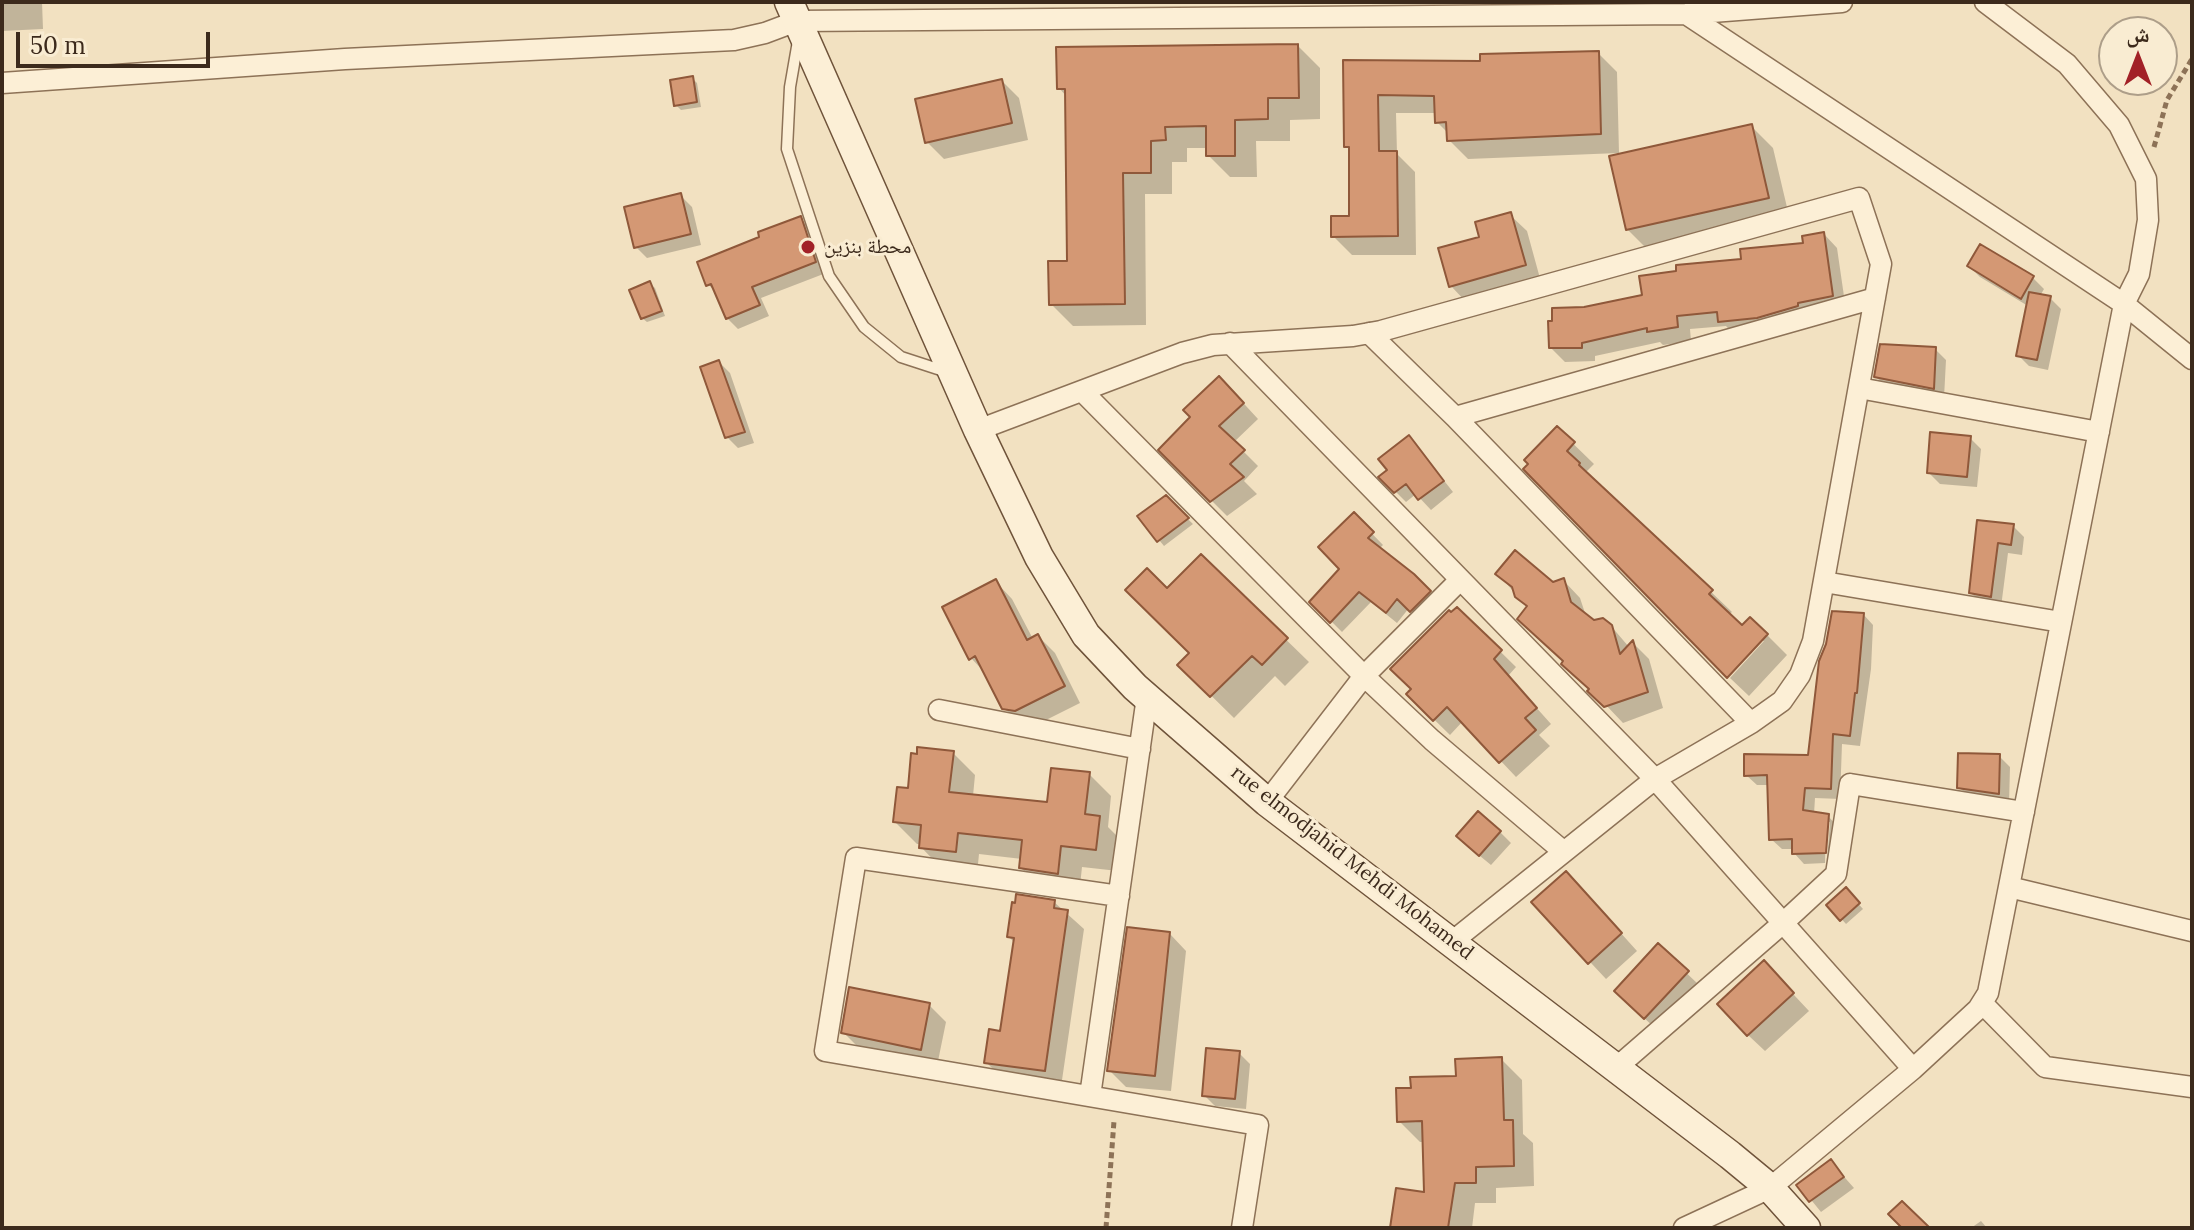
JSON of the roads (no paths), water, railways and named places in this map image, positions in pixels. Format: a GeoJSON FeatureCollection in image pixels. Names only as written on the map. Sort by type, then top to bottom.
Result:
{"type":"FeatureCollection","features":[{"type":"Feature","properties":{"kind":"main road","name":"rue elmodjahid Mehdi Mohamed"},"geometry":{"type":"LineString","coordinates":[[796,17],[978,430],[1039,557],[1086,635],[1147,697],[1267,802],[1453,941],[1770,1188],[1806,1228]]}},
{"type":"Feature","properties":{"kind":"street"},"geometry":{"type":"LineString","coordinates":[[2,83],[345,59],[734,40],[765,33],[796,17],[1686,14],[1842,2]]}},
{"type":"Feature","properties":{"kind":"street"},"geometry":{"type":"LineString","coordinates":[[1684,1228],[1770,1188],[1913,1069],[1982,1003],[1988,993],[2124,304],[2139,274],[2148,220],[2146,179],[2119,125],[2067,64],[1985,2]]}},
{"type":"Feature","properties":{"kind":"street"},"geometry":{"type":"LineString","coordinates":[[1686,14],[2124,304],[2192,359]]}},
{"type":"Feature","properties":{"kind":"street"},"geometry":{"type":"LineString","coordinates":[[978,430],[1182,353],[1230,343],[1369,333],[1859,198],[1881,264],[1813,641],[1800,675],[1782,701],[1751,723],[1655,779],[1453,941]]}},
{"type":"Feature","properties":{"kind":"street"},"geometry":{"type":"LineString","coordinates":[[1455,417],[1875,298]]}},
{"type":"Feature","properties":{"kind":"street"},"geometry":{"type":"LineString","coordinates":[[1369,333],[1455,417],[1751,723]]}},
{"type":"Feature","properties":{"kind":"street"},"geometry":{"type":"LineString","coordinates":[[1230,343],[1655,779],[1913,1069]]}},
{"type":"Feature","properties":{"kind":"street"},"geometry":{"type":"LineString","coordinates":[[1859,388],[2099,432]]}},
{"type":"Feature","properties":{"kind":"street"},"geometry":{"type":"LineString","coordinates":[[1082,391],[1364,676],[1432,740],[1564,852]]}},
{"type":"Feature","properties":{"kind":"street"},"geometry":{"type":"LineString","coordinates":[[1267,802],[1364,676],[1460,580]]}},
{"type":"Feature","properties":{"kind":"street"},"geometry":{"type":"LineString","coordinates":[[1824,582],[2061,622]]}},
{"type":"Feature","properties":{"kind":"street"},"geometry":{"type":"LineString","coordinates":[[1090,1096],[1147,697]]}},
{"type":"Feature","properties":{"kind":"street"},"geometry":{"type":"LineString","coordinates":[[939,710],[1140,749]]}},
{"type":"Feature","properties":{"kind":"street"},"geometry":{"type":"LineString","coordinates":[[1616,1068],[1836,874],[1850,784],[2024,812]]}},
{"type":"Feature","properties":{"kind":"street"},"geometry":{"type":"LineString","coordinates":[[1119,896],[856,858],[825,1051],[1258,1125],[1242,1228]]}},
{"type":"Feature","properties":{"kind":"street"},"geometry":{"type":"LineString","coordinates":[[2009,887],[2192,931]]}},
{"type":"Feature","properties":{"kind":"street"},"geometry":{"type":"LineString","coordinates":[[1982,1003],[2045,1067],[2192,1087]]}},
{"type":"Feature","properties":{"kind":"lane"},"geometry":{"type":"LineString","coordinates":[[796,17],[787,149],[829,276],[864,327],[901,357],[953,373]]}},
{"type":"Feature","properties":{"kind":"place","name":"محطة بنزين"},"geometry":{"type":"Point","coordinates":[808,247]}}]}
